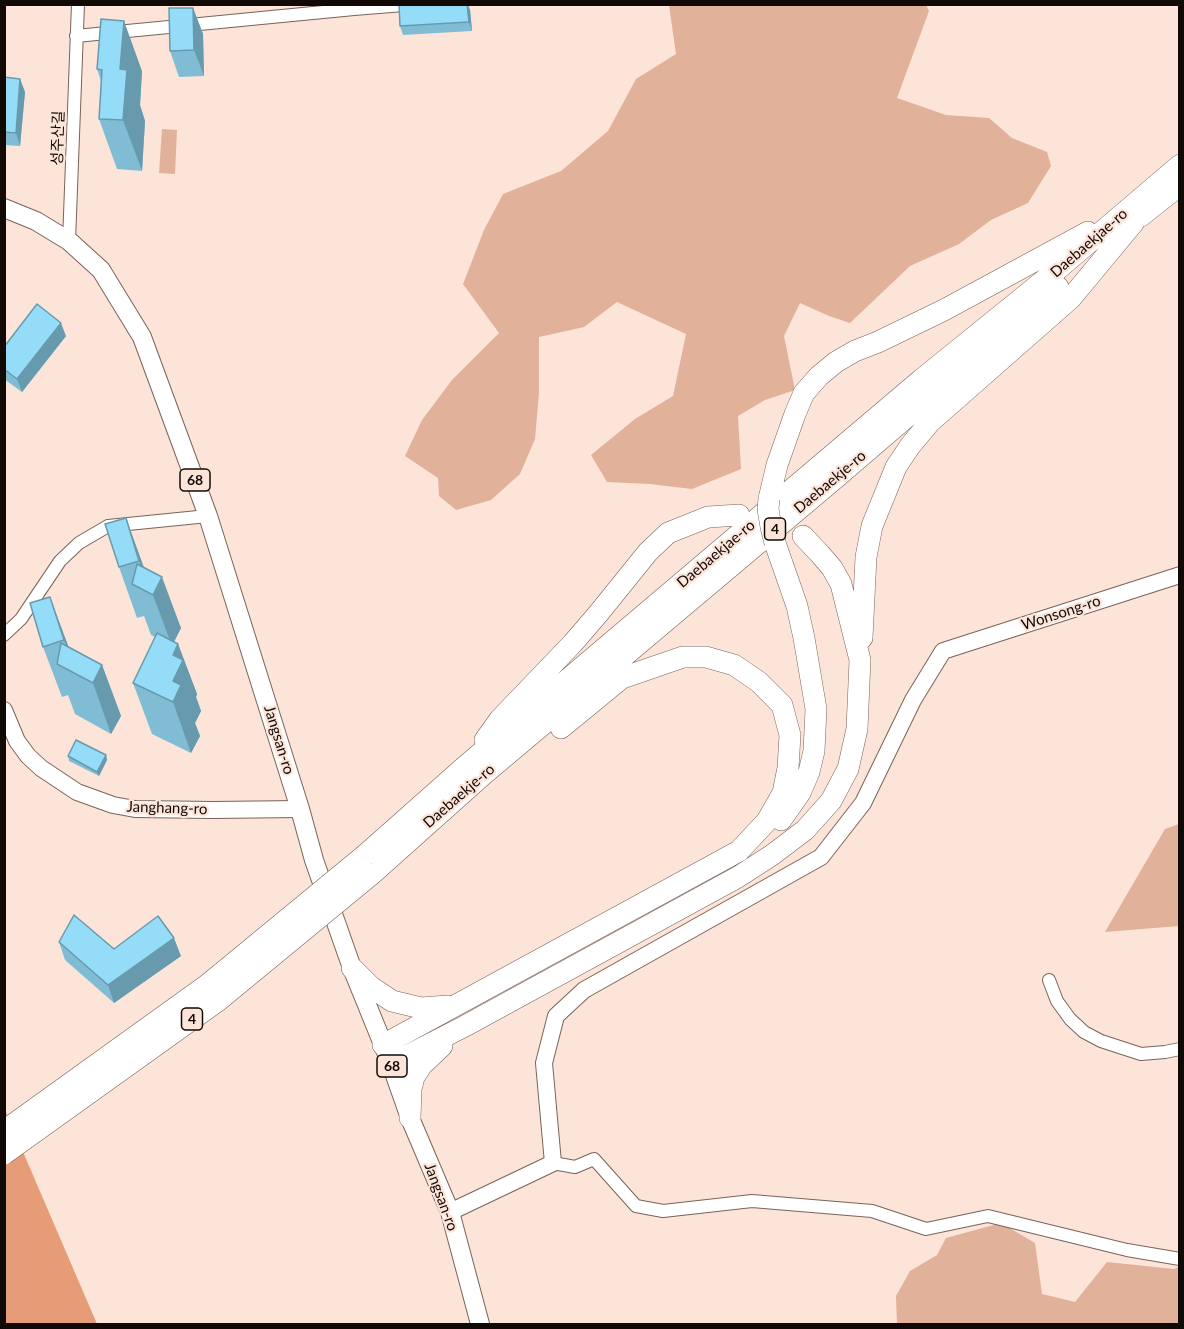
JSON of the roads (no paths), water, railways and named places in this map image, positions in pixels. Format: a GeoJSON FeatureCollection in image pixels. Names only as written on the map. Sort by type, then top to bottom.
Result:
{"type":"FeatureCollection","features":[{"type":"Feature","properties":{"kind":"highway","name":"Daebaekjae-ro"},"geometry":{"type":"LineString","coordinates":[[369,864],[462,770],[922,379],[1058,269],[1129,218],[1179,165]]}},
{"type":"Feature","properties":{"kind":"highway","name":"Daebaekje-ro"},"geometry":{"type":"LineString","coordinates":[[369,864],[484,774],[838,476],[1129,218],[1179,185]]}},
{"type":"Feature","properties":{"kind":"highway"},"geometry":{"type":"LineString","coordinates":[[387,1055],[457,1005],[772,833],[800,793],[814,752],[816,709],[804,638],[797,606],[775,543],[768,509],[786,436],[804,393],[836,362],[1129,218]]}},
{"type":"Feature","properties":{"kind":"highway"},"geometry":{"type":"LineString","coordinates":[[387,1055],[465,1026],[738,877],[805,831],[831,801],[849,769],[857,729],[866,557],[872,526],[896,467],[930,422],[1071,298],[1129,218]]}},
{"type":"Feature","properties":{"kind":"highway"},"geometry":{"type":"LineString","coordinates":[[462,770],[500,719],[579,636],[648,552],[668,534],[687,525],[708,517],[739,515]]}},
{"type":"Feature","properties":{"kind":"highway"},"geometry":{"type":"LineString","coordinates":[[803,536],[832,568],[841,584],[860,660]]}},
{"type":"Feature","properties":{"kind":"highway"},"geometry":{"type":"LineString","coordinates":[[484,774],[532,752],[622,678],[683,657],[706,657],[734,665],[759,682],[782,705],[790,735],[788,768],[783,793],[767,820],[739,851]]}},
{"type":"Feature","properties":{"kind":"highway","name":"4"},"geometry":{"type":"LineString","coordinates":[[4,1131],[207,985],[369,864]]}},
{"type":"Feature","properties":{"kind":"highway","name":"4"},"geometry":{"type":"LineString","coordinates":[[4,1154],[219,1000],[369,864]]}},
{"type":"Feature","properties":{"kind":"highway"},"geometry":{"type":"LineString","coordinates":[[352,968],[371,987],[392,1001],[421,1008],[457,1005]]}},
{"type":"Feature","properties":{"kind":"highway"},"geometry":{"type":"LineString","coordinates":[[410,1118],[411,1089],[414,1077],[431,1056],[465,1026]]}},
{"type":"Feature","properties":{"kind":"main road","name":"Jangsan-ro"},"geometry":{"type":"LineString","coordinates":[[4,208],[36,221],[69,241],[100,270],[142,337],[208,516],[314,860],[352,968],[410,1118],[450,1212],[480,1324]]}},
{"type":"Feature","properties":{"kind":"street","name":"성주산길"},"geometry":{"type":"LineString","coordinates":[[69,241],[78,4]]}},
{"type":"Feature","properties":{"kind":"street"},"geometry":{"type":"LineString","coordinates":[[76,36],[416,4]]}},
{"type":"Feature","properties":{"kind":"street"},"geometry":{"type":"LineString","coordinates":[[4,635],[21,619],[60,561],[79,543],[108,526],[208,516]]}},
{"type":"Feature","properties":{"kind":"street","name":"Wonsong-ro"},"geometry":{"type":"LineString","coordinates":[[553,1163],[544,1063],[556,1016],[584,990],[821,857],[863,803],[913,700],[943,651],[1179,575]]}},
{"type":"Feature","properties":{"kind":"street","name":"Janghang-ro"},"geometry":{"type":"LineString","coordinates":[[4,710],[17,741],[28,756],[77,792],[113,805],[146,809],[300,809]]}},
{"type":"Feature","properties":{"kind":"street"},"geometry":{"type":"LineString","coordinates":[[1049,980],[1057,1001],[1070,1019],[1084,1032],[1101,1041],[1141,1054],[1166,1053],[1179,1049]]}},
{"type":"Feature","properties":{"kind":"street"},"geometry":{"type":"LineString","coordinates":[[450,1212],[553,1163],[575,1167],[594,1159],[636,1206],[663,1210],[752,1201],[872,1211],[926,1229],[988,1216],[1127,1250],[1179,1259]]}}]}
